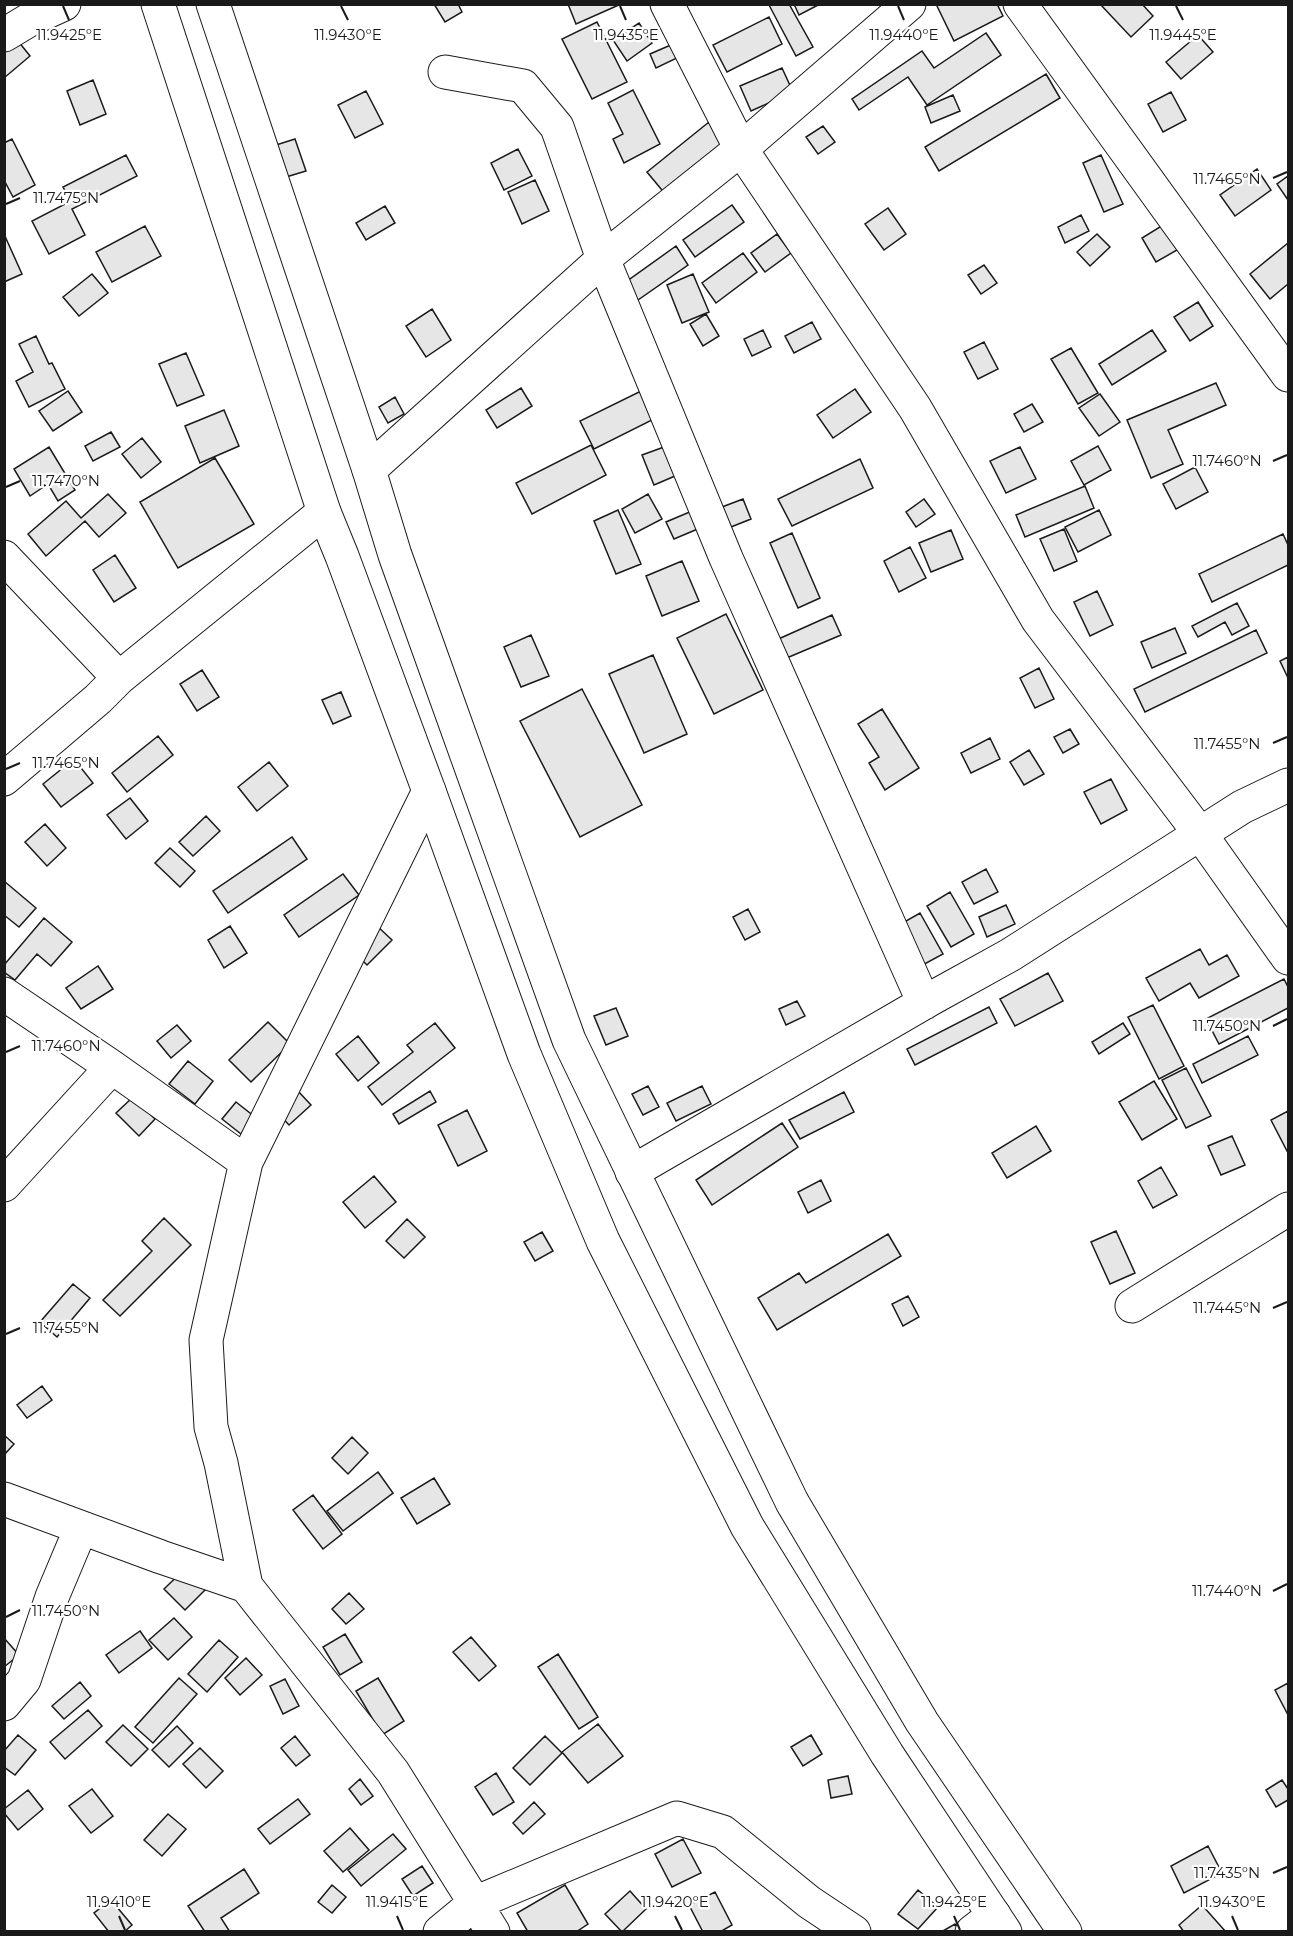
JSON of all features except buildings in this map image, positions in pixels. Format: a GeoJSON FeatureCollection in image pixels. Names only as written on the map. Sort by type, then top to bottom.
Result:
{"type":"FeatureCollection","features":[{"type":"Feature","properties":{"kind":"street"},"geometry":{"type":"LineString","coordinates":[[4,35],[63,4]]}},
{"type":"Feature","properties":{"kind":"street"},"geometry":{"type":"LineString","coordinates":[[158,4],[324,512],[429,791],[524,1054],[608,1252],[747,1526],[990,1926]]}},
{"type":"Feature","properties":{"kind":"street"},"geometry":{"type":"LineString","coordinates":[[213,4],[369,470],[395,555],[569,1040],[792,1502],[922,1722],[1065,1932]]}},
{"type":"Feature","properties":{"kind":"street"},"geometry":{"type":"LineString","coordinates":[[667,4],[741,149],[915,408],[1038,620],[1201,835],[1288,958]]}},
{"type":"Feature","properties":{"kind":"street"},"geometry":{"type":"LineString","coordinates":[[369,470],[603,259],[741,149],[909,4]]}},
{"type":"Feature","properties":{"kind":"street"},"geometry":{"type":"LineString","coordinates":[[1020,4],[1288,375]]}},
{"type":"Feature","properties":{"kind":"street"},"geometry":{"type":"LineString","coordinates":[[445,72],[523,86],[557,126],[603,259],[726,558],[924,1003]]}},
{"type":"Feature","properties":{"kind":"street"},"geometry":{"type":"LineString","coordinates":[[4,778],[98,699],[118,678],[324,512]]}},
{"type":"Feature","properties":{"kind":"street"},"geometry":{"type":"LineString","coordinates":[[4,557],[118,678]]}},
{"type":"Feature","properties":{"kind":"street"},"geometry":{"type":"LineString","coordinates":[[632,1172],[1010,955],[1242,807],[1288,785]]}},
{"type":"Feature","properties":{"kind":"street"},"geometry":{"type":"LineString","coordinates":[[429,791],[246,1162],[206,1340],[211,1427],[221,1463],[246,1586],[393,1772],[493,1932]]}},
{"type":"Feature","properties":{"kind":"street"},"geometry":{"type":"LineString","coordinates":[[4,994],[246,1162]]}},
{"type":"Feature","properties":{"kind":"street"},"geometry":{"type":"LineString","coordinates":[[4,1185],[112,1067]]}},
{"type":"Feature","properties":{"kind":"street"},"geometry":{"type":"LineString","coordinates":[[1132,1306],[1288,1209]]}},
{"type":"Feature","properties":{"kind":"street"},"geometry":{"type":"LineString","coordinates":[[4,1499],[246,1586]]}},
{"type":"Feature","properties":{"kind":"street"},"geometry":{"type":"LineString","coordinates":[[4,1704],[24,1680],[52,1597],[81,1527]]}},
{"type":"Feature","properties":{"kind":"street"},"geometry":{"type":"LineString","coordinates":[[440,1932],[475,1903],[677,1818],[723,1832],[809,1902],[854,1932]]}}]}
